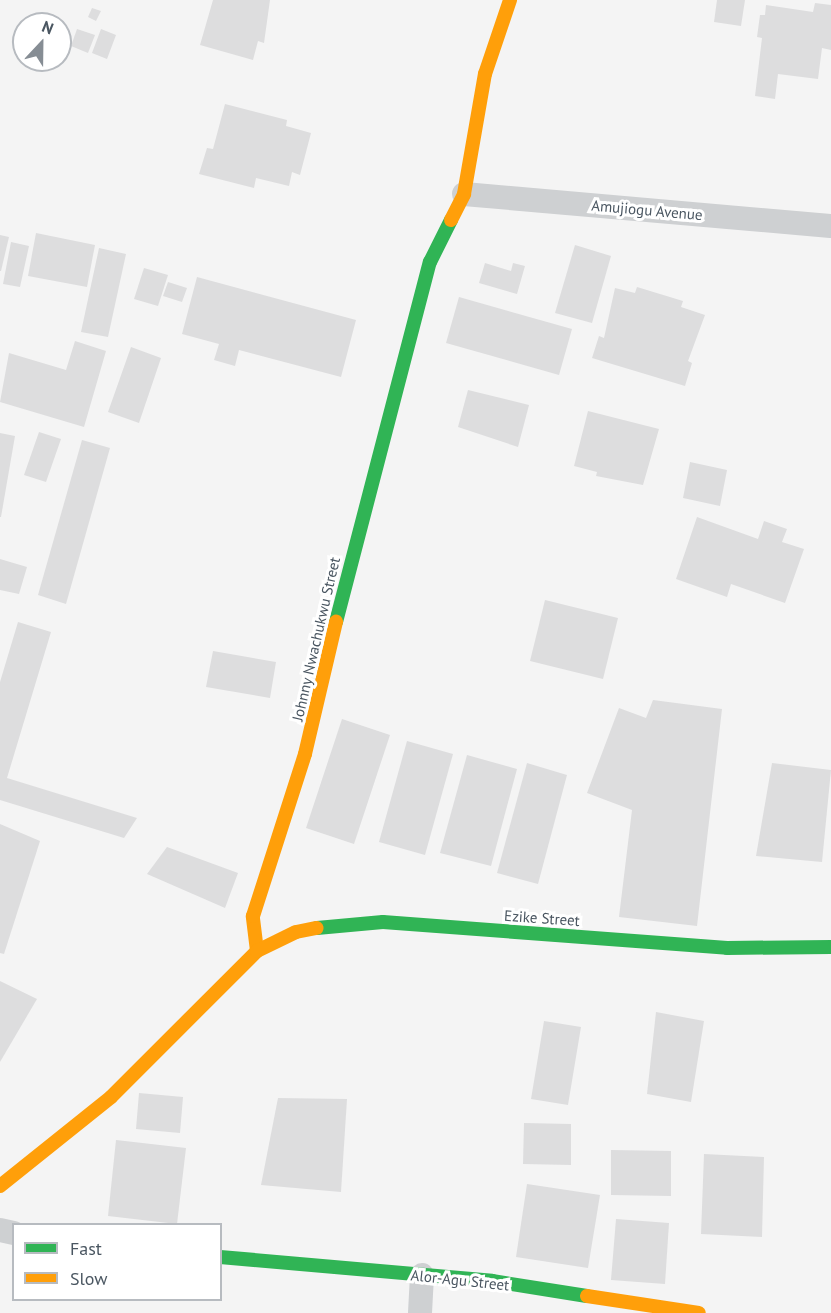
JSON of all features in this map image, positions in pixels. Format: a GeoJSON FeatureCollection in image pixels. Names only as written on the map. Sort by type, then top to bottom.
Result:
{"type":"FeatureCollection","features":[{"type":"Feature","properties":{"kind":"street","name":"Johnny Nwachukwu Street"},"geometry":{"type":"LineString","coordinates":[[257,951],[253,916],[305,754],[367,489],[430,262],[464,194],[485,74],[510,0]]}},
{"type":"Feature","properties":{"kind":"street","name":"Amujiogu Avenue"},"geometry":{"type":"LineString","coordinates":[[464,194],[831,226]]}},
{"type":"Feature","properties":{"kind":"street","name":"Ezike Street"},"geometry":{"type":"LineString","coordinates":[[257,951],[296,932],[373,922],[727,948],[831,947]]}},
{"type":"Feature","properties":{"kind":"street"},"geometry":{"type":"LineString","coordinates":[[0,1186],[111,1097],[257,951]]}},
{"type":"Feature","properties":{"kind":"street","name":"Alor-Agu Street"},"geometry":{"type":"LineString","coordinates":[[222,1257],[492,1281],[699,1313]]}},
{"type":"Feature","properties":{"kind":"street"},"geometry":{"type":"LineString","coordinates":[[420,1313],[422,1275]]}},
{"type":"Feature","properties":{"kind":"building"},"geometry":{"type":"Polygon","coordinates":[[[213,0],[270,0],[264,43],[258,41],[253,60],[200,45],[213,0]]]}},
{"type":"Feature","properties":{"kind":"building"},"geometry":{"type":"Polygon","coordinates":[[[717,0],[745,0],[741,26],[714,22],[717,0]]]}},
{"type":"Feature","properties":{"kind":"building"},"geometry":{"type":"Polygon","coordinates":[[[815,3],[831,5],[831,50],[822,48],[818,79],[778,74],[775,99],[755,96],[762,38],[757,37],[760,15],[765,15],[766,5],[813,12],[815,3]]]}},
{"type":"Feature","properties":{"kind":"building"},"geometry":{"type":"Polygon","coordinates":[[[92,8],[101,11],[96,21],[88,17],[92,8]]]}},
{"type":"Feature","properties":{"kind":"building"},"geometry":{"type":"Polygon","coordinates":[[[77,29],[95,35],[88,53],[72,46],[77,29]]]}},
{"type":"Feature","properties":{"kind":"building"},"geometry":{"type":"Polygon","coordinates":[[[101,29],[116,35],[107,59],[92,53],[101,29]]]}},
{"type":"Feature","properties":{"kind":"building"},"geometry":{"type":"Polygon","coordinates":[[[225,104],[287,120],[286,126],[311,133],[300,175],[292,172],[289,186],[256,178],[254,188],[199,174],[207,148],[213,149],[225,104]]]}},
{"type":"Feature","properties":{"kind":"building"},"geometry":{"type":"Polygon","coordinates":[[[36,233],[95,245],[87,287],[28,276],[36,233]]]}},
{"type":"Feature","properties":{"kind":"building"},"geometry":{"type":"Polygon","coordinates":[[[0,235],[9,237],[1,271],[0,271],[0,235]]]}},
{"type":"Feature","properties":{"kind":"building"},"geometry":{"type":"Polygon","coordinates":[[[11,242],[29,246],[20,287],[3,284],[11,242]]]}},
{"type":"Feature","properties":{"kind":"building"},"geometry":{"type":"Polygon","coordinates":[[[575,245],[611,256],[592,323],[555,313],[575,245]]]}},
{"type":"Feature","properties":{"kind":"building"},"geometry":{"type":"Polygon","coordinates":[[[99,248],[126,254],[108,337],[81,332],[99,248]]]}},
{"type":"Feature","properties":{"kind":"building"},"geometry":{"type":"Polygon","coordinates":[[[485,263],[511,271],[513,263],[525,266],[517,294],[479,283],[485,263]]]}},
{"type":"Feature","properties":{"kind":"building"},"geometry":{"type":"Polygon","coordinates":[[[144,268],[168,275],[158,306],[134,299],[144,268]]]}},
{"type":"Feature","properties":{"kind":"building"},"geometry":{"type":"Polygon","coordinates":[[[197,277],[356,320],[341,377],[239,350],[235,366],[214,360],[219,344],[182,334],[197,277]]]}},
{"type":"Feature","properties":{"kind":"building"},"geometry":{"type":"Polygon","coordinates":[[[168,282],[187,288],[182,302],[163,296],[168,282]]]}},
{"type":"Feature","properties":{"kind":"building"},"geometry":{"type":"Polygon","coordinates":[[[637,287],[683,301],[681,307],[705,315],[688,361],[692,363],[685,386],[592,358],[599,336],[604,338],[615,288],[635,293],[637,287]]]}},
{"type":"Feature","properties":{"kind":"building"},"geometry":{"type":"Polygon","coordinates":[[[459,297],[572,329],[559,375],[446,343],[459,297]]]}},
{"type":"Feature","properties":{"kind":"building"},"geometry":{"type":"Polygon","coordinates":[[[75,341],[106,351],[84,427],[0,402],[9,353],[66,370],[75,341]]]}},
{"type":"Feature","properties":{"kind":"building"},"geometry":{"type":"Polygon","coordinates":[[[131,347],[161,358],[139,423],[108,412],[131,347]]]}},
{"type":"Feature","properties":{"kind":"building"},"geometry":{"type":"Polygon","coordinates":[[[468,390],[529,405],[518,447],[458,427],[468,390]]]}},
{"type":"Feature","properties":{"kind":"building"},"geometry":{"type":"Polygon","coordinates":[[[588,411],[659,429],[643,485],[596,476],[597,472],[574,466],[588,411]]]}},
{"type":"Feature","properties":{"kind":"building"},"geometry":{"type":"Polygon","coordinates":[[[39,432],[61,439],[46,482],[24,475],[39,432]]]}},
{"type":"Feature","properties":{"kind":"building"},"geometry":{"type":"Polygon","coordinates":[[[0,433],[15,436],[1,517],[0,517],[0,433]]]}},
{"type":"Feature","properties":{"kind":"building"},"geometry":{"type":"Polygon","coordinates":[[[82,440],[110,448],[66,604],[38,595],[82,440]]]}},
{"type":"Feature","properties":{"kind":"building"},"geometry":{"type":"Polygon","coordinates":[[[690,462],[727,470],[720,506],[683,498],[690,462]]]}},
{"type":"Feature","properties":{"kind":"building"},"geometry":{"type":"Polygon","coordinates":[[[697,517],[758,539],[764,521],[787,529],[782,542],[804,549],[785,603],[731,584],[727,597],[676,579],[697,517]]]}},
{"type":"Feature","properties":{"kind":"building"},"geometry":{"type":"Polygon","coordinates":[[[0,559],[27,567],[19,594],[0,590],[0,559]]]}},
{"type":"Feature","properties":{"kind":"building"},"geometry":{"type":"Polygon","coordinates":[[[545,600],[618,618],[603,679],[530,661],[545,600]]]}},
{"type":"Feature","properties":{"kind":"building"},"geometry":{"type":"Polygon","coordinates":[[[18,622],[51,632],[7,778],[137,818],[124,838],[0,800],[0,682],[18,622]]]}},
{"type":"Feature","properties":{"kind":"building"},"geometry":{"type":"Polygon","coordinates":[[[213,651],[276,662],[270,698],[206,687],[213,651]]]}},
{"type":"Feature","properties":{"kind":"building"},"geometry":{"type":"Polygon","coordinates":[[[653,700],[722,709],[697,926],[619,917],[632,810],[587,793],[619,708],[646,718],[653,700]]]}},
{"type":"Feature","properties":{"kind":"building"},"geometry":{"type":"Polygon","coordinates":[[[342,719],[390,735],[354,844],[306,828],[342,719]]]}},
{"type":"Feature","properties":{"kind":"building"},"geometry":{"type":"Polygon","coordinates":[[[407,741],[453,754],[425,855],[379,842],[407,741]]]}},
{"type":"Feature","properties":{"kind":"building"},"geometry":{"type":"Polygon","coordinates":[[[467,755],[517,769],[491,866],[440,853],[467,755]]]}},
{"type":"Feature","properties":{"kind":"building"},"geometry":{"type":"Polygon","coordinates":[[[527,763],[567,775],[538,884],[497,873],[527,763]]]}},
{"type":"Feature","properties":{"kind":"building"},"geometry":{"type":"Polygon","coordinates":[[[772,763],[831,770],[822,862],[756,856],[772,763]]]}},
{"type":"Feature","properties":{"kind":"building"},"geometry":{"type":"Polygon","coordinates":[[[0,824],[40,841],[4,954],[0,953],[0,824]]]}},
{"type":"Feature","properties":{"kind":"building"},"geometry":{"type":"Polygon","coordinates":[[[167,847],[238,873],[225,908],[147,874],[167,847]]]}},
{"type":"Feature","properties":{"kind":"building"},"geometry":{"type":"Polygon","coordinates":[[[0,981],[37,999],[0,1062],[0,981]]]}},
{"type":"Feature","properties":{"kind":"building"},"geometry":{"type":"Polygon","coordinates":[[[656,1012],[704,1021],[691,1102],[647,1094],[656,1012]]]}},
{"type":"Feature","properties":{"kind":"building"},"geometry":{"type":"Polygon","coordinates":[[[544,1021],[581,1027],[568,1105],[531,1099],[544,1021]]]}},
{"type":"Feature","properties":{"kind":"building"},"geometry":{"type":"Polygon","coordinates":[[[139,1093],[183,1097],[180,1133],[136,1129],[139,1093]]]}},
{"type":"Feature","properties":{"kind":"building"},"geometry":{"type":"Polygon","coordinates":[[[278,1098],[347,1099],[341,1192],[261,1185],[278,1098]]]}},
{"type":"Feature","properties":{"kind":"building"},"geometry":{"type":"Polygon","coordinates":[[[524,1123],[571,1124],[571,1165],[523,1164],[524,1123]]]}},
{"type":"Feature","properties":{"kind":"building"},"geometry":{"type":"Polygon","coordinates":[[[116,1140],[186,1148],[177,1223],[108,1216],[116,1140]]]}},
{"type":"Feature","properties":{"kind":"building"},"geometry":{"type":"Polygon","coordinates":[[[611,1150],[671,1151],[671,1196],[611,1195],[611,1150]]]}},
{"type":"Feature","properties":{"kind":"building"},"geometry":{"type":"Polygon","coordinates":[[[704,1154],[764,1157],[762,1237],[701,1234],[704,1154]]]}},
{"type":"Feature","properties":{"kind":"building"},"geometry":{"type":"Polygon","coordinates":[[[527,1184],[600,1195],[588,1268],[516,1257],[527,1184]]]}},
{"type":"Feature","properties":{"kind":"building"},"geometry":{"type":"Polygon","coordinates":[[[616,1219],[669,1223],[665,1284],[611,1280],[616,1219]]]}},
{"type":"Feature","properties":{"kind":"traffic: fast"},"geometry":{"type":"LineString","coordinates":[[336,622],[430,262],[451,220]]}},
{"type":"Feature","properties":{"kind":"traffic: fast"},"geometry":{"type":"LineString","coordinates":[[317,928],[383,922],[727,948],[831,947]]}},
{"type":"Feature","properties":{"kind":"traffic: fast"},"geometry":{"type":"LineString","coordinates":[[222,1257],[492,1281],[587,1296]]}},
{"type":"Feature","properties":{"kind":"traffic: slow"},"geometry":{"type":"LineString","coordinates":[[451,220],[464,194],[485,74],[510,0]]}},
{"type":"Feature","properties":{"kind":"traffic: slow"},"geometry":{"type":"LineString","coordinates":[[257,951],[253,916],[305,754],[336,622]]}},
{"type":"Feature","properties":{"kind":"traffic: slow"},"geometry":{"type":"LineString","coordinates":[[0,1186],[111,1097],[257,951],[296,932],[317,928]]}},
{"type":"Feature","properties":{"kind":"traffic: slow"},"geometry":{"type":"LineString","coordinates":[[587,1296],[699,1313]]}}]}
